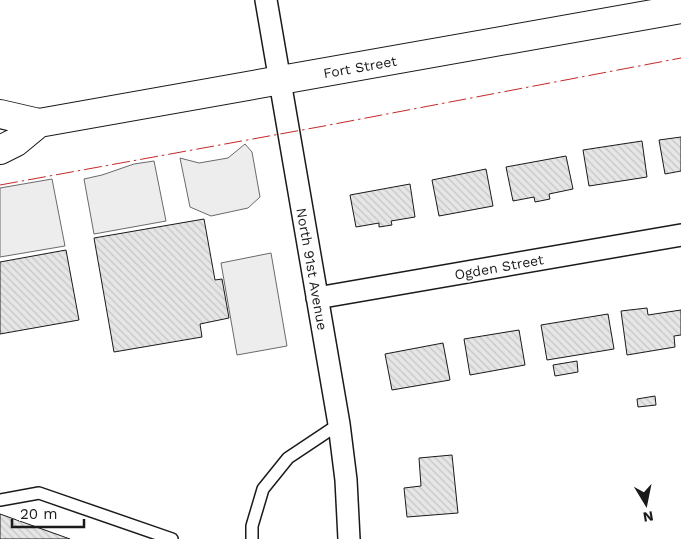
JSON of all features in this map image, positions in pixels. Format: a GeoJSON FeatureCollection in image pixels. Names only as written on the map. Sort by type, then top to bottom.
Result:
{"type":"FeatureCollection","features":[{"type":"Feature","properties":{"kind":"main road","name":"Fort Street"},"geometry":{"type":"LineString","coordinates":[[0,114],[39,123],[681,9]]}},
{"type":"Feature","properties":{"kind":"main road","name":"Fort Street"},"geometry":{"type":"LineString","coordinates":[[0,150],[16,142],[39,123]]}},
{"type":"Feature","properties":{"kind":"street","name":"North 91st Avenue"},"geometry":{"type":"LineString","coordinates":[[266,0],[339,424],[346,480],[349,539]]}},
{"type":"Feature","properties":{"kind":"street","name":"Ogden Street"},"geometry":{"type":"LineString","coordinates":[[317,298],[681,235]]}},
{"type":"Feature","properties":{"kind":"lane"},"geometry":{"type":"LineString","coordinates":[[252,539],[252,526],[263,489],[288,458],[339,424]]}},
{"type":"Feature","properties":{"kind":"lane"},"geometry":{"type":"LineString","coordinates":[[0,500],[39,493],[172,539]]}},
{"type":"Feature","properties":{"kind":"shaded area"},"geometry":{"type":"Polygon","coordinates":[[[245,144],[252,152],[260,197],[248,208],[211,216],[190,207],[180,158],[199,163],[228,158],[245,144]]]}},
{"type":"Feature","properties":{"kind":"shaded area"},"geometry":{"type":"Polygon","coordinates":[[[154,161],[166,221],[94,234],[84,179],[134,164],[154,161]]]}},
{"type":"Feature","properties":{"kind":"shaded area"},"geometry":{"type":"Polygon","coordinates":[[[52,179],[65,246],[0,257],[0,188],[52,179]]]}},
{"type":"Feature","properties":{"kind":"shaded area"},"geometry":{"type":"Polygon","coordinates":[[[271,253],[287,346],[237,355],[221,263],[271,253]]]}},
{"type":"Feature","properties":{"kind":"building"},"geometry":{"type":"Polygon","coordinates":[[[681,137],[681,171],[665,174],[659,140],[681,137]]]}},
{"type":"Feature","properties":{"kind":"building"},"geometry":{"type":"Polygon","coordinates":[[[642,141],[647,177],[589,186],[583,150],[642,141]]]}},
{"type":"Feature","properties":{"kind":"building"},"geometry":{"type":"Polygon","coordinates":[[[566,156],[573,189],[549,194],[550,199],[535,202],[534,197],[513,201],[506,167],[566,156]]]}},
{"type":"Feature","properties":{"kind":"building"},"geometry":{"type":"Polygon","coordinates":[[[486,169],[493,206],[439,216],[432,180],[486,169]]]}},
{"type":"Feature","properties":{"kind":"building"},"geometry":{"type":"Polygon","coordinates":[[[410,184],[415,217],[391,221],[392,225],[379,227],[379,223],[356,227],[350,195],[410,184]]]}},
{"type":"Feature","properties":{"kind":"building"},"geometry":{"type":"Polygon","coordinates":[[[204,219],[215,280],[222,279],[229,318],[200,324],[202,337],[114,352],[94,238],[204,219]]]}},
{"type":"Feature","properties":{"kind":"building"},"geometry":{"type":"Polygon","coordinates":[[[66,250],[79,320],[0,334],[0,262],[66,250]]]}},
{"type":"Feature","properties":{"kind":"building"},"geometry":{"type":"Polygon","coordinates":[[[647,308],[648,315],[681,310],[681,335],[674,336],[675,347],[627,355],[621,311],[647,308]]]}},
{"type":"Feature","properties":{"kind":"building"},"geometry":{"type":"Polygon","coordinates":[[[608,314],[614,349],[547,360],[541,325],[608,314]]]}},
{"type":"Feature","properties":{"kind":"building"},"geometry":{"type":"Polygon","coordinates":[[[519,330],[525,365],[470,375],[464,339],[519,330]]]}},
{"type":"Feature","properties":{"kind":"building"},"geometry":{"type":"Polygon","coordinates":[[[443,343],[450,380],[392,390],[385,354],[443,343]]]}},
{"type":"Feature","properties":{"kind":"building"},"geometry":{"type":"Polygon","coordinates":[[[577,361],[578,372],[555,376],[553,365],[577,361]]]}},
{"type":"Feature","properties":{"kind":"building"},"geometry":{"type":"Polygon","coordinates":[[[655,396],[656,405],[638,407],[637,399],[655,396]]]}},
{"type":"Feature","properties":{"kind":"building"},"geometry":{"type":"Polygon","coordinates":[[[452,455],[458,513],[407,517],[404,488],[421,486],[419,458],[452,455]]]}},
{"type":"Feature","properties":{"kind":"building"},"geometry":{"type":"Polygon","coordinates":[[[0,514],[70,539],[0,539],[0,514]]]}},
{"type":"Feature","properties":{"kind":"power"},"geometry":{"type":"LineString","coordinates":[[0,185],[681,58]]}}]}
